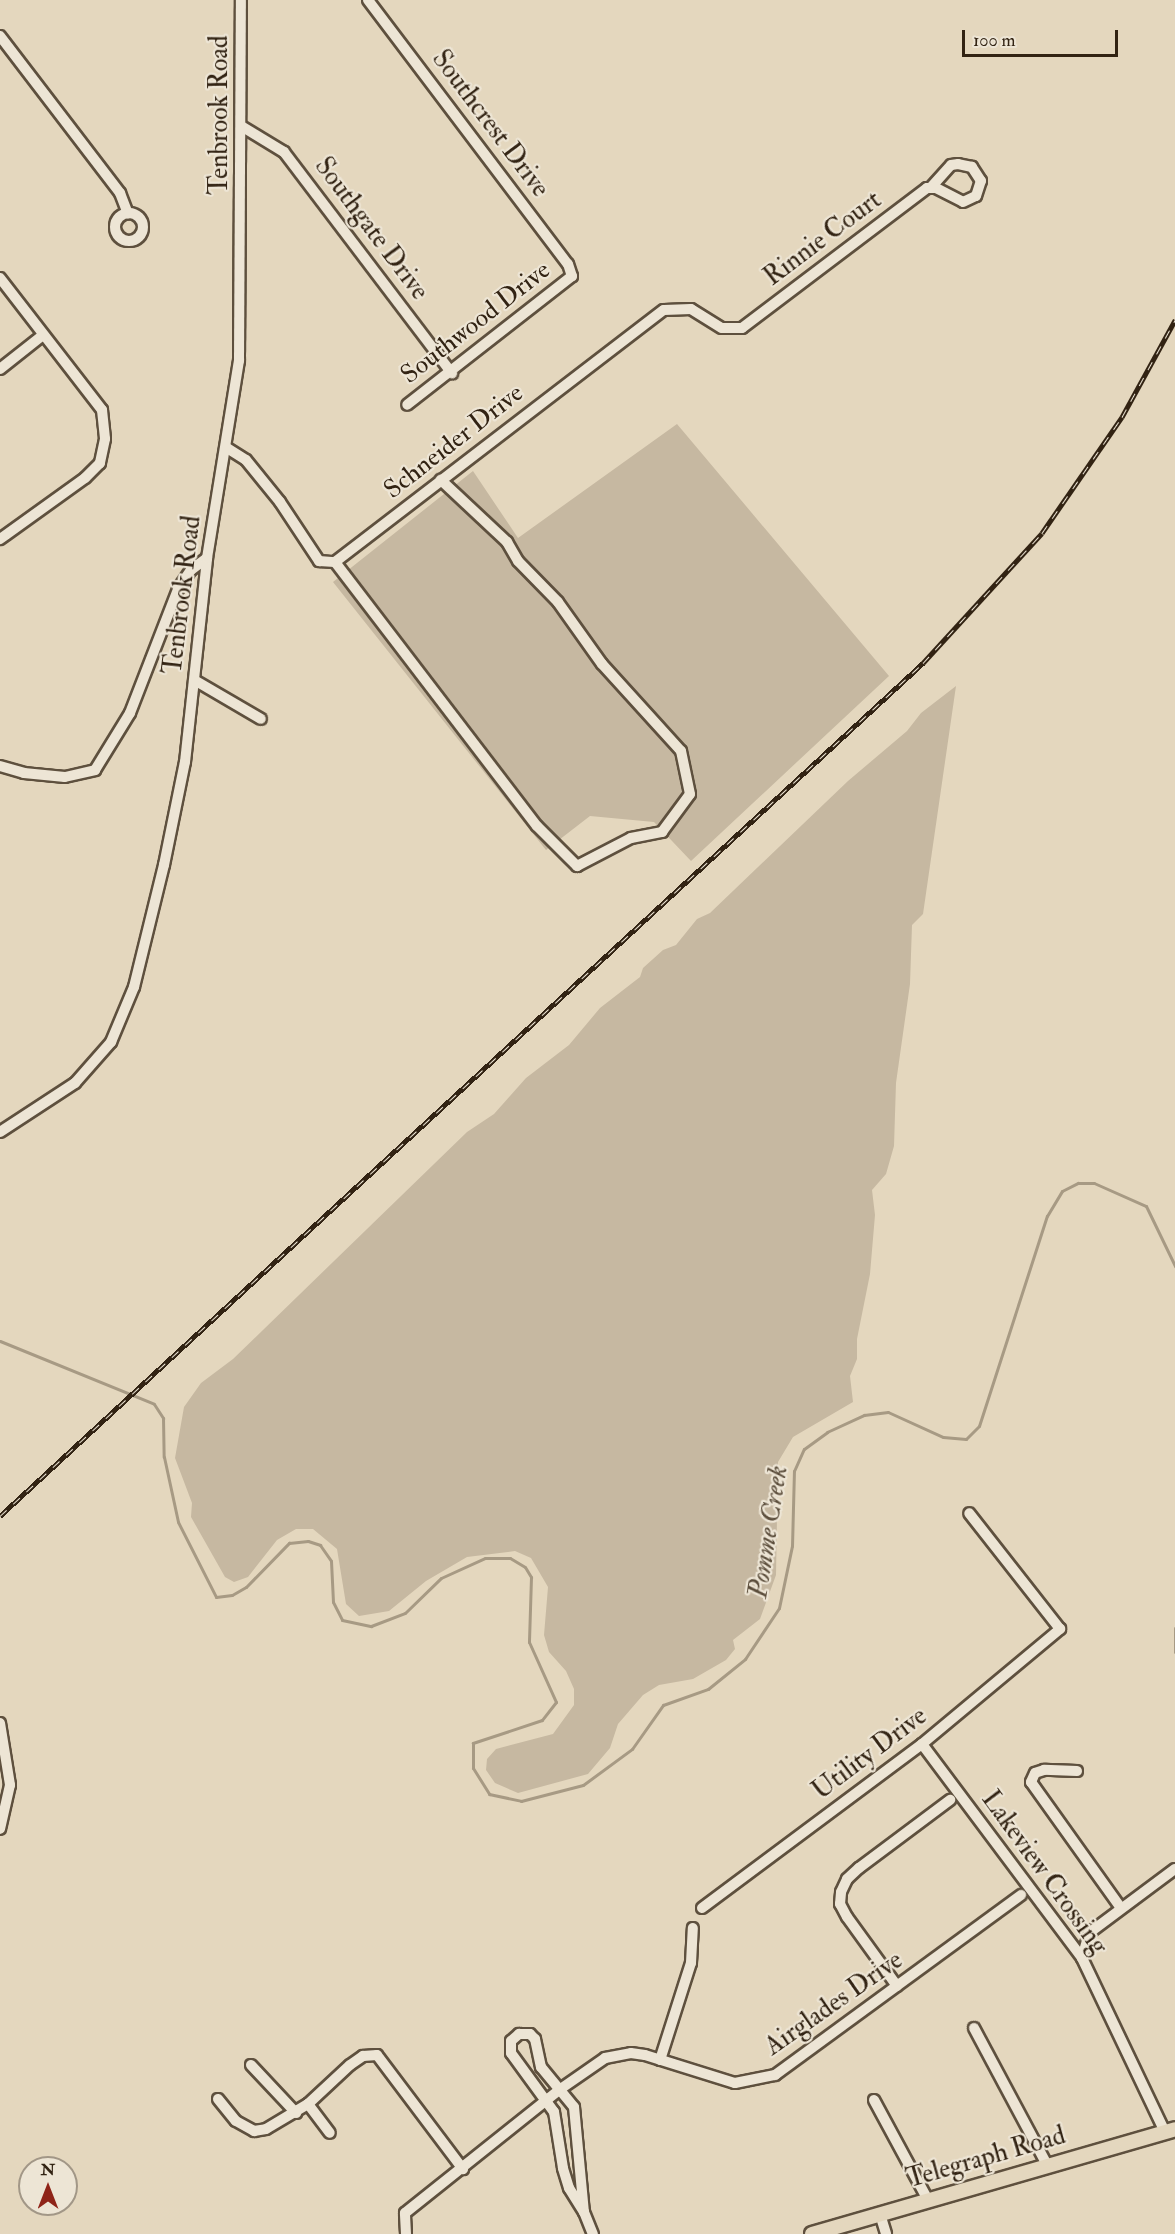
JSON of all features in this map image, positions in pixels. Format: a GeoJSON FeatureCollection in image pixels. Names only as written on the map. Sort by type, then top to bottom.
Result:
{"type":"FeatureCollection","features":[{"type":"Feature","properties":{"kind":"main road","name":"Telegraph Road"},"geometry":{"type":"LineString","coordinates":[[812,2234],[1170,2130]]}},
{"type":"Feature","properties":{"kind":"street","name":"Tenbrook Road"},"geometry":{"type":"LineString","coordinates":[[0,1132],[88,1071],[120,1025],[134,987],[164,865],[196,681],[207,558],[227,448],[241,333],[243,127],[241,0]]}},
{"type":"Feature","properties":{"kind":"street","name":"Southcrest Drive"},"geometry":{"type":"LineString","coordinates":[[368,0],[568,264],[572,276]]}},
{"type":"Feature","properties":{"kind":"street"},"geometry":{"type":"LineString","coordinates":[[0,36],[120,193],[128,214]]}},
{"type":"Feature","properties":{"kind":"street","name":"Southgate Drive"},"geometry":{"type":"LineString","coordinates":[[243,127],[284,152],[452,373]]}},
{"type":"Feature","properties":{"kind":"street","name":"Rinnie Court"},"geometry":{"type":"LineString","coordinates":[[742,328],[931,187],[951,165],[972,167],[981,181],[976,196],[963,202],[931,187]]}},
{"type":"Feature","properties":{"kind":"street","name":"Southwood Drive"},"geometry":{"type":"LineString","coordinates":[[407,405],[452,373],[572,276]]}},
{"type":"Feature","properties":{"kind":"street"},"geometry":{"type":"LineString","coordinates":[[0,278],[102,410],[105,440],[100,463],[0,539]]}},
{"type":"Feature","properties":{"kind":"street","name":"Schneider Drive"},"geometry":{"type":"LineString","coordinates":[[335,562],[664,310],[691,309],[722,328],[742,328]]}},
{"type":"Feature","properties":{"kind":"street"},"geometry":{"type":"LineString","coordinates":[[0,369],[43,335]]}},
{"type":"Feature","properties":{"kind":"street"},"geometry":{"type":"LineString","coordinates":[[227,448],[246,460],[280,502],[319,561],[335,562],[537,826],[577,866],[631,838],[662,832],[690,794],[681,751],[602,664],[558,602],[518,561],[507,542],[441,480]]}},
{"type":"Feature","properties":{"kind":"street"},"geometry":{"type":"LineString","coordinates":[[0,766],[24,773],[65,777],[95,770],[130,713],[178,589],[190,570],[207,558]]}},
{"type":"Feature","properties":{"kind":"street"},"geometry":{"type":"LineString","coordinates":[[196,681],[261,719]]}},
{"type":"Feature","properties":{"kind":"street","name":"Utility Drive"},"geometry":{"type":"LineString","coordinates":[[702,1908],[922,1744],[1060,1629],[969,1513]]}},
{"type":"Feature","properties":{"kind":"street"},"geometry":{"type":"LineString","coordinates":[[0,1723],[10,1785],[0,1828]]}},
{"type":"Feature","properties":{"kind":"street","name":"Lakeview Crossing"},"geometry":{"type":"LineString","coordinates":[[922,1744],[1082,1958],[1170,2130]]}},
{"type":"Feature","properties":{"kind":"street"},"geometry":{"type":"LineString","coordinates":[[1077,1771],[1044,1770],[1035,1773],[1031,1782],[1121,1908]]}},
{"type":"Feature","properties":{"kind":"street"},"geometry":{"type":"LineString","coordinates":[[897,1986],[847,1917],[840,1904],[841,1892],[847,1879],[859,1868],[950,1800]]}},
{"type":"Feature","properties":{"kind":"street"},"geometry":{"type":"LineString","coordinates":[[1082,1958],[1089,1933],[1175,1869]]}},
{"type":"Feature","properties":{"kind":"street","name":"Airglades Drive"},"geometry":{"type":"LineString","coordinates":[[406,2234],[405,2213],[464,2169],[544,2101],[605,2058],[631,2053],[735,2083],[775,2075],[1021,1895]]}},
{"type":"Feature","properties":{"kind":"street"},"geometry":{"type":"LineString","coordinates":[[660,2060],[691,1963],[693,1928]]}},
{"type":"Feature","properties":{"kind":"street"},"geometry":{"type":"LineString","coordinates":[[974,2028],[1047,2165]]}},
{"type":"Feature","properties":{"kind":"street"},"geometry":{"type":"LineString","coordinates":[[584,2212],[574,2107],[541,2067],[535,2039],[525,2033],[515,2036],[511,2053],[558,2121],[563,2168],[572,2194],[584,2212],[592,2234]]}},
{"type":"Feature","properties":{"kind":"street"},"geometry":{"type":"LineString","coordinates":[[218,2099],[236,2121],[254,2131],[292,2116],[350,2065],[363,2056],[377,2055],[464,2169]]}},
{"type":"Feature","properties":{"kind":"street"},"geometry":{"type":"LineString","coordinates":[[252,2065],[292,2116]]}},
{"type":"Feature","properties":{"kind":"street"},"geometry":{"type":"LineString","coordinates":[[874,2100],[928,2200]]}},
{"type":"Feature","properties":{"kind":"street"},"geometry":{"type":"LineString","coordinates":[[308,2104],[330,2133]]}},
{"type":"Feature","properties":{"kind":"street"},"geometry":{"type":"LineString","coordinates":[[880,2214],[886,2234]]}},
{"type":"Feature","properties":{"kind":"shaded area"},"geometry":{"type":"Polygon","coordinates":[[[677,424],[889,676],[691,861],[654,822],[590,816],[546,850],[333,582],[473,471],[518,538],[677,424]]]}},
{"type":"Feature","properties":{"kind":"shaded area"},"geometry":{"type":"Polygon","coordinates":[[[956,686],[923,914],[912,925],[910,984],[896,1083],[894,1146],[886,1174],[872,1190],[875,1215],[870,1274],[857,1339],[857,1359],[850,1376],[853,1402],[793,1437],[778,1462],[776,1575],[760,1619],[733,1640],[735,1649],[726,1660],[693,1679],[659,1685],[643,1695],[618,1724],[610,1748],[588,1774],[518,1793],[495,1783],[486,1770],[487,1759],[496,1749],[553,1734],[574,1705],[574,1689],[566,1671],[549,1652],[544,1635],[548,1587],[531,1558],[515,1551],[467,1557],[426,1581],[389,1611],[359,1616],[346,1604],[337,1549],[313,1529],[296,1529],[277,1540],[248,1577],[234,1582],[225,1577],[191,1517],[192,1503],[175,1458],[184,1407],[201,1383],[233,1359],[467,1132],[494,1114],[526,1078],[569,1045],[600,1008],[640,977],[643,968],[663,950],[676,945],[697,919],[710,913],[848,781],[907,731],[921,713],[956,686]]]}},
{"type":"Feature","properties":{"kind":"waterway","name":"Pomme Creek"},"geometry":{"type":"LineString","coordinates":[[0,1341],[154,1404],[163,1418],[164,1457],[178,1522],[216,1597],[232,1595],[246,1587],[289,1543],[308,1541],[320,1545],[331,1561],[333,1602],[342,1620],[371,1626],[405,1613],[441,1578],[485,1558],[510,1558],[525,1567],[531,1577],[529,1642],[556,1702],[542,1720],[473,1743],[473,1768],[489,1794],[521,1801],[583,1785],[632,1749],[663,1705],[708,1689],[745,1659],[779,1608],[792,1546],[794,1471],[804,1449],[827,1432],[864,1415],[888,1412],[943,1437],[966,1439],[979,1426],[1047,1216],[1062,1191],[1078,1183],[1094,1183],[1146,1206],[1175,1266]]}},
{"type":"Feature","properties":{"kind":"waterway","name":"Pomme Creek"},"geometry":{"type":"LineString","coordinates":[[1175,1628],[1175,1652]]}},
{"type":"Feature","properties":{"kind":"railway"},"geometry":{"type":"LineString","coordinates":[[0,1516],[923,663],[1042,533],[1122,417],[1175,320]]}}]}
